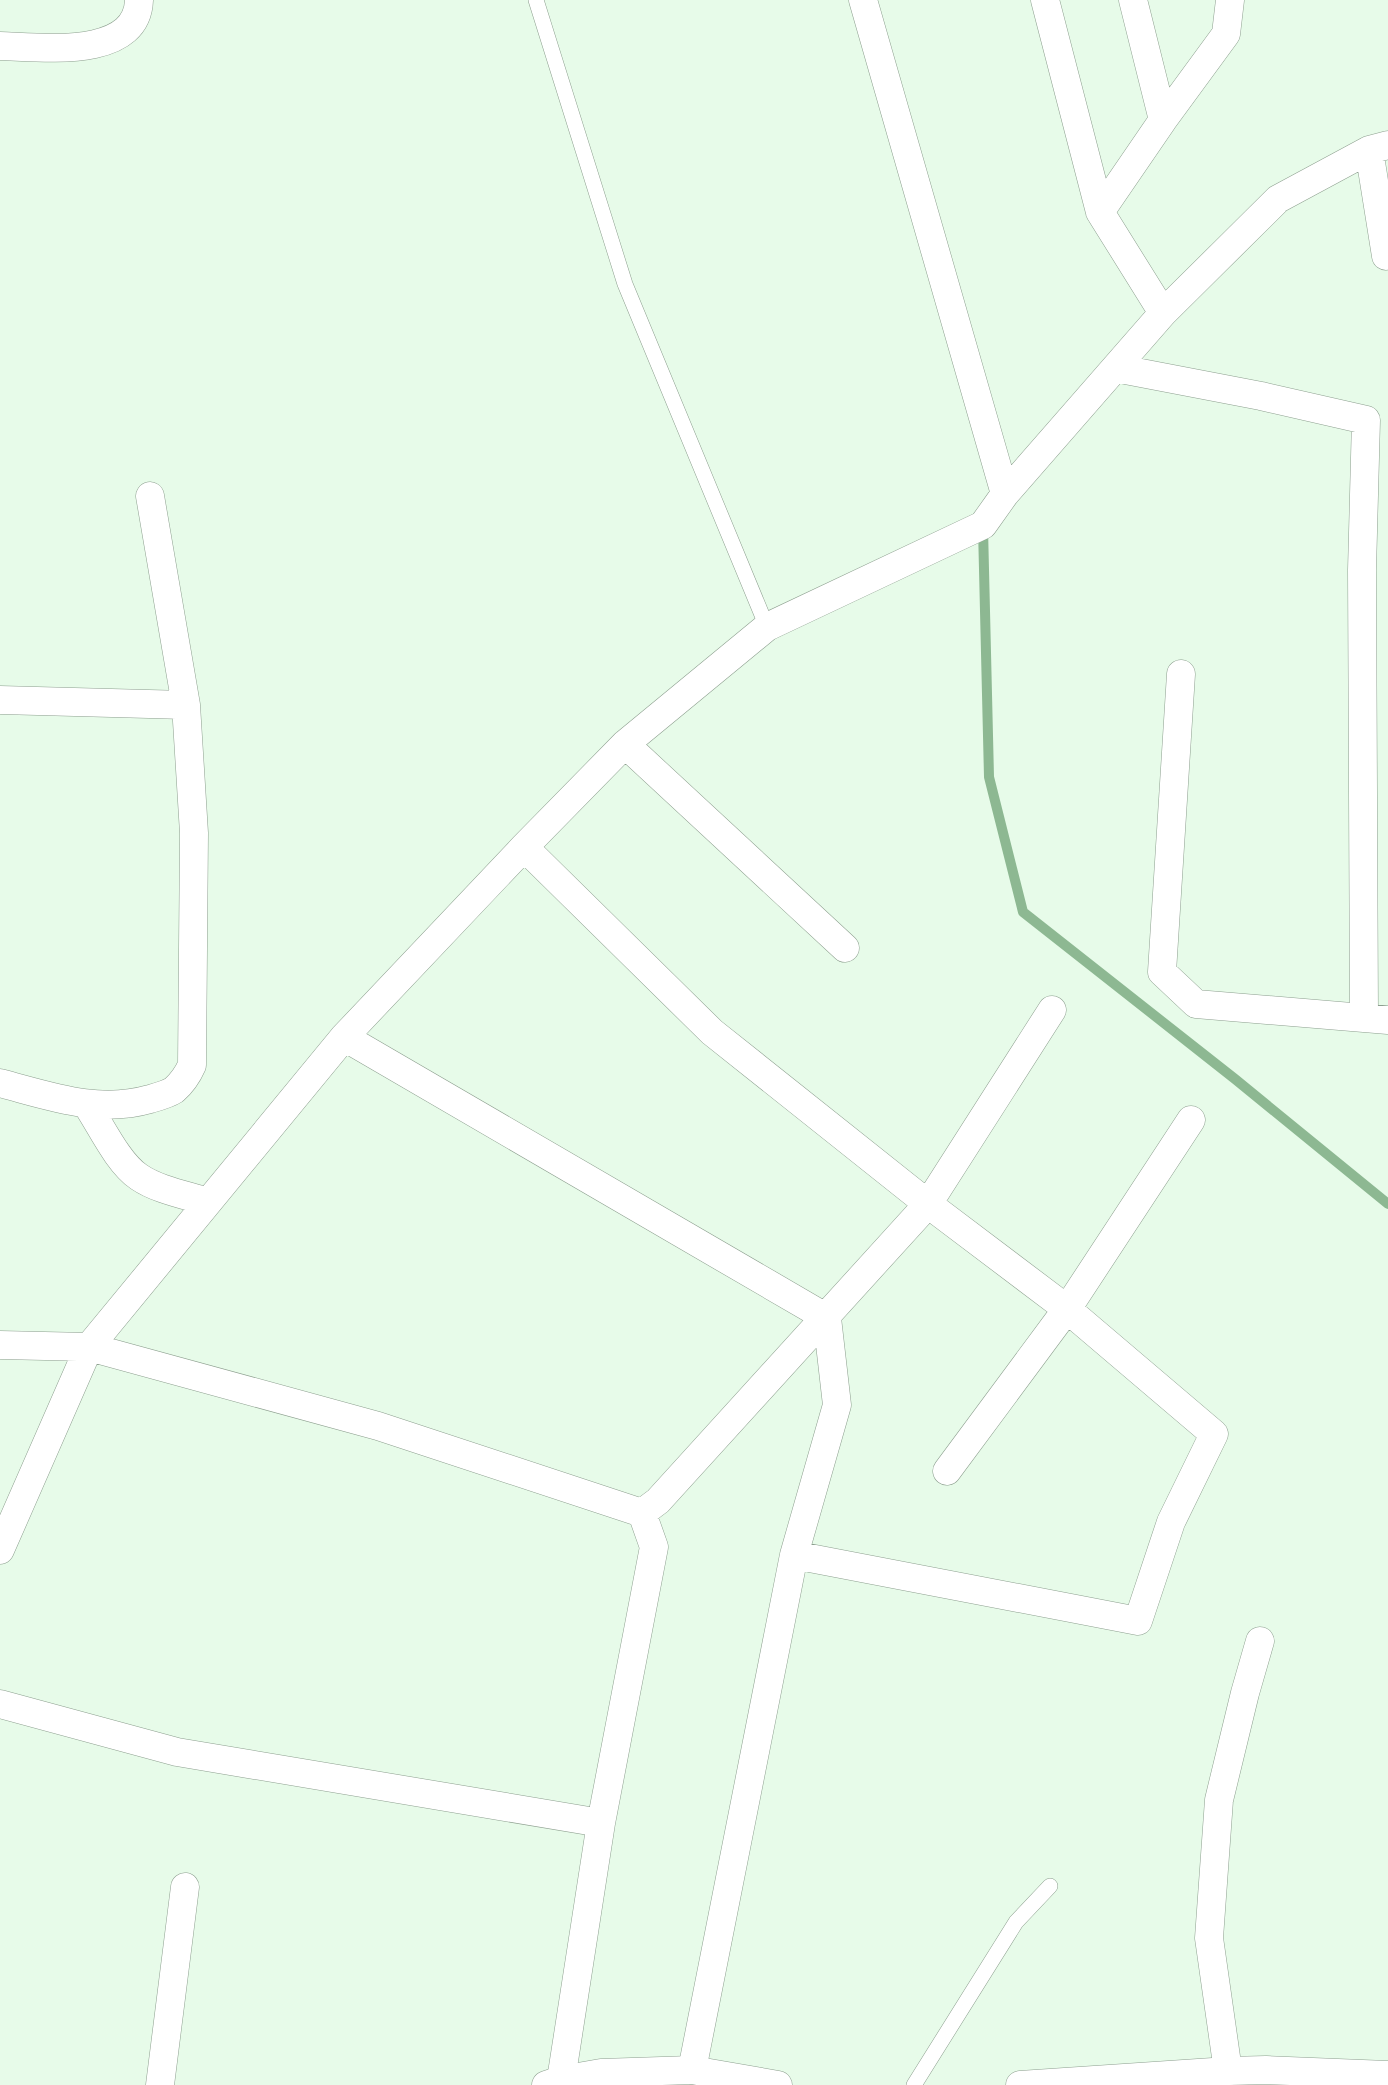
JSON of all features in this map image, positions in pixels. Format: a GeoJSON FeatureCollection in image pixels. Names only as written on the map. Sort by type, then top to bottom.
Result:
{"type":"FeatureCollection","features":[{"type":"Feature","properties":{"kind":"street"},"geometry":{"type":"LineString","coordinates":[[0,46],[68,48],[96,44],[120,35],[139,14],[139,0]]}},
{"type":"Feature","properties":{"kind":"street"},"geometry":{"type":"LineString","coordinates":[[863,0],[1005,494]]}},
{"type":"Feature","properties":{"kind":"street"},"geometry":{"type":"LineString","coordinates":[[1045,0],[1100,212],[1163,313]]}},
{"type":"Feature","properties":{"kind":"street"},"geometry":{"type":"LineString","coordinates":[[1133,0],[1163,120]]}},
{"type":"Feature","properties":{"kind":"street"},"geometry":{"type":"LineString","coordinates":[[1100,212],[1163,120],[1226,34],[1230,0]]}},
{"type":"Feature","properties":{"kind":"street"},"geometry":{"type":"LineString","coordinates":[[0,1550],[89,1347],[344,1037],[625,744],[767,627],[983,525],[1005,494],[1163,313],[1278,199],[1379,147],[1386,256]]}},
{"type":"Feature","properties":{"kind":"street"},"geometry":{"type":"LineString","coordinates":[[1115,368],[1261,396],[1366,420],[1362,570],[1376,1019],[1196,1004],[1162,972],[1181,674]]}},
{"type":"Feature","properties":{"kind":"street"},"geometry":{"type":"LineString","coordinates":[[0,1083],[87,1105],[114,1105],[138,1102],[174,1090],[186,1077],[192,1065],[194,833],[186,705],[150,496]]}},
{"type":"Feature","properties":{"kind":"street"},"geometry":{"type":"LineString","coordinates":[[0,700],[186,705]]}},
{"type":"Feature","properties":{"kind":"street"},"geometry":{"type":"LineString","coordinates":[[625,744],[845,948]]}},
{"type":"Feature","properties":{"kind":"street"},"geometry":{"type":"LineString","coordinates":[[524,848],[712,1032],[928,1204],[1067,1309],[1214,1434],[1171,1522],[1138,1621],[794,1555]]}},
{"type":"Feature","properties":{"kind":"street"},"geometry":{"type":"LineString","coordinates":[[642,1512],[658,1501],[827,1318],[928,1204],[1052,1010]]}},
{"type":"Feature","properties":{"kind":"street"},"geometry":{"type":"LineString","coordinates":[[344,1037],[827,1318]]}},
{"type":"Feature","properties":{"kind":"street"},"geometry":{"type":"LineString","coordinates":[[87,1105],[124,1164],[137,1176],[146,1182],[208,1202]]}},
{"type":"Feature","properties":{"kind":"street"},"geometry":{"type":"LineString","coordinates":[[947,1471],[1067,1309],[1191,1120]]}},
{"type":"Feature","properties":{"kind":"street"},"geometry":{"type":"LineString","coordinates":[[692,2070],[794,1555],[837,1405],[827,1318]]}},
{"type":"Feature","properties":{"kind":"street"},"geometry":{"type":"LineString","coordinates":[[0,1345],[89,1347],[378,1426],[642,1512]]}},
{"type":"Feature","properties":{"kind":"street"},"geometry":{"type":"LineString","coordinates":[[642,1512],[654,1547],[554,2082],[601,2073],[692,2070],[778,2085]]}},
{"type":"Feature","properties":{"kind":"street"},"geometry":{"type":"LineString","coordinates":[[1228,2071],[1209,1938],[1218,1800],[1260,1642]]}},
{"type":"Feature","properties":{"kind":"street"},"geometry":{"type":"LineString","coordinates":[[0,1704],[178,1752],[601,1823]]}},
{"type":"Feature","properties":{"kind":"street"},"geometry":{"type":"LineString","coordinates":[[160,2085],[186,1887]]}},
{"type":"Feature","properties":{"kind":"street"},"geometry":{"type":"LineString","coordinates":[[1020,2085],[1169,2080],[1228,2071],[1267,2078],[1388,2075]]}},
{"type":"Feature","properties":{"kind":"lane"},"geometry":{"type":"LineString","coordinates":[[536,0],[625,284],[767,627]]}},
{"type":"Feature","properties":{"kind":"lane"},"geometry":{"type":"LineString","coordinates":[[914,2085],[1016,1922],[1050,1886]]}},
{"type":"Feature","properties":{"kind":"waterway"},"geometry":{"type":"LineString","coordinates":[[983,528],[989,777],[1023,912],[1235,1079],[1388,1204]]}}]}
